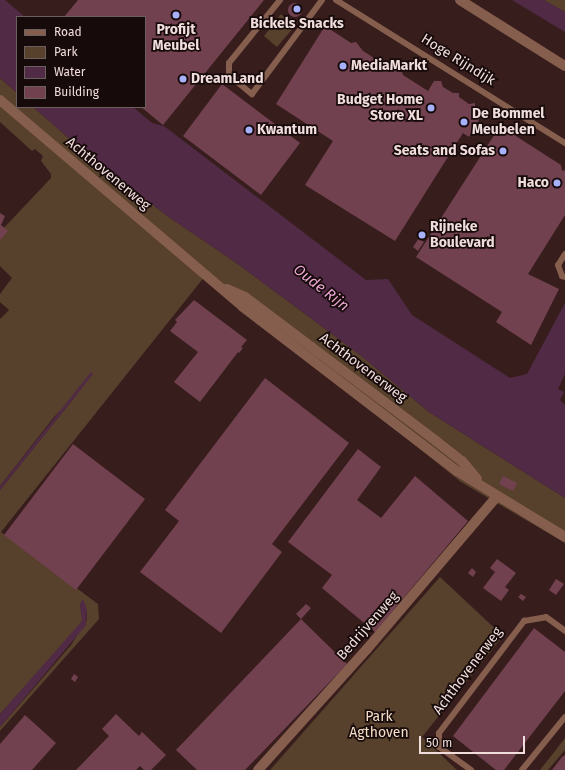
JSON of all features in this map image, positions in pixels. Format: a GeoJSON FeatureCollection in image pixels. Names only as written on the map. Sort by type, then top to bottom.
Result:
{"type":"FeatureCollection","features":[{"type":"Feature","properties":{"kind":"street"},"geometry":{"type":"LineString","coordinates":[[460,0],[565,66]]}},
{"type":"Feature","properties":{"kind":"street","name":"Achthovenerweg"},"geometry":{"type":"LineString","coordinates":[[0,100],[192,266],[218,285],[243,307],[457,471],[565,537]]}},
{"type":"Feature","properties":{"kind":"street","name":"Bedrijvenweg"},"geometry":{"type":"LineString","coordinates":[[258,770],[367,650],[497,496]]}},
{"type":"Feature","properties":{"kind":"lane"},"geometry":{"type":"LineString","coordinates":[[280,0],[228,63],[229,75],[252,94],[322,0]]}},
{"type":"Feature","properties":{"kind":"lane","name":"Hoge Rijndijk"},"geometry":{"type":"LineString","coordinates":[[336,0],[565,143]]}},
{"type":"Feature","properties":{"kind":"lane"},"geometry":{"type":"LineString","coordinates":[[565,254],[558,266],[562,276],[565,278]]}},
{"type":"Feature","properties":{"kind":"lane","name":"Achthovenerweg"},"geometry":{"type":"LineString","coordinates":[[471,770],[439,747],[439,733],[524,621],[546,617],[565,631]]}},
{"type":"Feature","properties":{"kind":"lane"},"geometry":{"type":"LineString","coordinates":[[522,770],[565,716]]}},
{"type":"Feature","properties":{"kind":"green space"},"geometry":{"type":"Polygon","coordinates":[[[544,0],[565,0],[565,12],[547,2],[544,0]]]}},
{"type":"Feature","properties":{"kind":"green space"},"geometry":{"type":"Polygon","coordinates":[[[281,14],[295,26],[277,47],[264,36],[281,14]]]}},
{"type":"Feature","properties":{"kind":"green space"},"geometry":{"type":"Polygon","coordinates":[[[0,78],[16,92],[16,108],[34,108],[87,154],[166,215],[235,262],[359,354],[429,412],[565,498],[565,543],[461,482],[205,276],[1,532],[98,604],[99,619],[0,731],[0,727],[71,645],[87,620],[87,610],[80,604],[83,619],[77,629],[0,714],[0,490],[78,393],[54,417],[0,486],[0,319],[9,310],[0,302],[0,294],[12,278],[0,266],[0,232],[51,178],[51,174],[41,161],[43,156],[35,149],[32,151],[0,122],[0,78]]]}},
{"type":"Feature","properties":{"kind":"green space","name":"Park Agthoven"},"geometry":{"type":"Polygon","coordinates":[[[440,577],[503,636],[422,737],[457,770],[270,770],[440,577]]]}},
{"type":"Feature","properties":{"kind":"green space"},"geometry":{"type":"Polygon","coordinates":[[[565,738],[565,750],[548,770],[540,770],[565,738]]]}},
{"type":"Feature","properties":{"kind":"water"},"geometry":{"type":"Polygon","coordinates":[[[0,0],[5,0],[24,16],[16,16],[16,92],[0,78],[0,0]]]}},
{"type":"Feature","properties":{"kind":"water"},"geometry":{"type":"Polygon","coordinates":[[[512,0],[544,0],[565,12],[565,32],[512,0]]]}},
{"type":"Feature","properties":{"kind":"water","name":"Oude Rijn"},"geometry":{"type":"Polygon","coordinates":[[[34,108],[134,108],[152,123],[164,126],[366,280],[388,279],[412,315],[510,378],[527,374],[565,303],[565,374],[558,389],[564,392],[560,400],[565,405],[565,498],[429,412],[359,354],[235,262],[166,215],[87,154],[34,108]]]}},
{"type":"Feature","properties":{"kind":"water"},"geometry":{"type":"Polygon","coordinates":[[[91,372],[93,374],[0,490],[0,486],[91,372]]]}},
{"type":"Feature","properties":{"kind":"water"},"geometry":{"type":"Polygon","coordinates":[[[83,599],[87,610],[86,625],[0,727],[0,714],[82,621],[80,604],[83,599]]]}},
{"type":"Feature","properties":{"kind":"building"},"geometry":{"type":"Polygon","coordinates":[[[78,0],[264,0],[163,125],[142,108],[146,108],[146,16],[65,16],[78,0]]]}},
{"type":"Feature","properties":{"kind":"building"},"geometry":{"type":"Polygon","coordinates":[[[295,3],[300,5],[302,10],[300,15],[295,17],[290,15],[288,10],[290,5],[295,3]]]}},
{"type":"Feature","properties":{"kind":"building"},"geometry":{"type":"Polygon","coordinates":[[[325,26],[351,43],[356,42],[363,51],[390,68],[402,72],[403,75],[428,91],[434,81],[441,81],[443,87],[453,93],[459,93],[459,97],[469,104],[475,103],[475,108],[483,113],[469,137],[463,133],[395,241],[305,185],[333,141],[276,104],[325,26]]]}},
{"type":"Feature","properties":{"kind":"building"},"geometry":{"type":"Polygon","coordinates":[[[222,84],[300,143],[261,195],[183,136],[222,84]]]}},
{"type":"Feature","properties":{"kind":"building"},"geometry":{"type":"Polygon","coordinates":[[[500,126],[561,165],[562,171],[565,170],[565,215],[528,274],[559,289],[531,345],[496,322],[502,312],[416,257],[500,126]]]}},
{"type":"Feature","properties":{"kind":"building"},"geometry":{"type":"Polygon","coordinates":[[[0,213],[5,216],[1,225],[8,231],[0,240],[0,213]]]}},
{"type":"Feature","properties":{"kind":"building"},"geometry":{"type":"Polygon","coordinates":[[[419,238],[424,242],[418,251],[413,247],[419,238]]]}},
{"type":"Feature","properties":{"kind":"building"},"geometry":{"type":"Polygon","coordinates":[[[194,300],[247,340],[241,347],[243,348],[239,353],[238,352],[200,402],[174,382],[198,352],[170,331],[177,322],[175,320],[194,300]]]}},
{"type":"Feature","properties":{"kind":"building"},"geometry":{"type":"Polygon","coordinates":[[[265,378],[349,443],[272,544],[282,552],[221,633],[140,572],[179,521],[165,510],[265,378]]]}},
{"type":"Feature","properties":{"kind":"building"},"geometry":{"type":"Polygon","coordinates":[[[73,444],[145,499],[76,590],[4,535],[73,444]]]}},
{"type":"Feature","properties":{"kind":"building"},"geometry":{"type":"Polygon","coordinates":[[[358,449],[381,467],[357,500],[381,518],[415,476],[468,521],[375,632],[322,588],[332,575],[288,542],[358,449]]]}},
{"type":"Feature","properties":{"kind":"building"},"geometry":{"type":"Polygon","coordinates":[[[503,476],[517,483],[513,491],[499,484],[503,476]]]}},
{"type":"Feature","properties":{"kind":"building"},"geometry":{"type":"Polygon","coordinates":[[[497,559],[516,573],[505,587],[509,590],[501,601],[483,588],[495,572],[490,568],[497,559]]]}},
{"type":"Feature","properties":{"kind":"building"},"geometry":{"type":"Polygon","coordinates":[[[472,568],[476,572],[473,577],[468,573],[472,568]]]}},
{"type":"Feature","properties":{"kind":"building"},"geometry":{"type":"Polygon","coordinates":[[[556,579],[564,584],[556,595],[549,590],[556,579]]]}},
{"type":"Feature","properties":{"kind":"building"},"geometry":{"type":"Polygon","coordinates":[[[521,594],[526,597],[523,601],[518,597],[521,594]]]}},
{"type":"Feature","properties":{"kind":"building"},"geometry":{"type":"Polygon","coordinates":[[[306,604],[311,608],[301,619],[296,614],[306,604]]]}},
{"type":"Feature","properties":{"kind":"building"},"geometry":{"type":"Polygon","coordinates":[[[301,619],[347,664],[245,770],[197,770],[176,750],[301,619]]]}},
{"type":"Feature","properties":{"kind":"building"},"geometry":{"type":"Polygon","coordinates":[[[534,628],[565,652],[565,691],[504,770],[496,770],[453,736],[534,628]]]}},
{"type":"Feature","properties":{"kind":"building"},"geometry":{"type":"Polygon","coordinates":[[[74,674],[78,677],[75,682],[71,679],[74,674]]]}},
{"type":"Feature","properties":{"kind":"building"},"geometry":{"type":"Polygon","coordinates":[[[116,714],[139,736],[142,732],[166,755],[151,770],[144,770],[140,766],[136,770],[76,770],[109,736],[102,729],[116,714]]]}},
{"type":"Feature","properties":{"kind":"building"},"geometry":{"type":"Polygon","coordinates":[[[25,715],[56,743],[32,770],[0,770],[0,744],[25,715]]]}},
{"type":"Feature","properties":{"kind":"building"},"geometry":{"type":"Polygon","coordinates":[[[565,755],[565,770],[552,770],[562,757],[565,755]]]}},
{"type":"Feature","properties":{"kind":"place","name":"Bickels Snacks"},"geometry":{"type":"Point","coordinates":[297,9]}},
{"type":"Feature","properties":{"kind":"place","name":"Profijt Meubel"},"geometry":{"type":"Point","coordinates":[176,15]}},
{"type":"Feature","properties":{"kind":"place","name":"MediaMarkt"},"geometry":{"type":"Point","coordinates":[343,66]}},
{"type":"Feature","properties":{"kind":"place","name":"DreamLand"},"geometry":{"type":"Point","coordinates":[183,79]}},
{"type":"Feature","properties":{"kind":"place","name":"Budget Home Store XL"},"geometry":{"type":"Point","coordinates":[431,108]}},
{"type":"Feature","properties":{"kind":"place","name":"De Bommel Meubelen"},"geometry":{"type":"Point","coordinates":[464,122]}},
{"type":"Feature","properties":{"kind":"place","name":"Kwantum"},"geometry":{"type":"Point","coordinates":[249,130]}},
{"type":"Feature","properties":{"kind":"place","name":"Seats and Sofas"},"geometry":{"type":"Point","coordinates":[503,151]}},
{"type":"Feature","properties":{"kind":"place","name":"Haco"},"geometry":{"type":"Point","coordinates":[557,183]}},
{"type":"Feature","properties":{"kind":"place","name":"Rijneke Boulevard"},"geometry":{"type":"Point","coordinates":[422,235]}}]}
